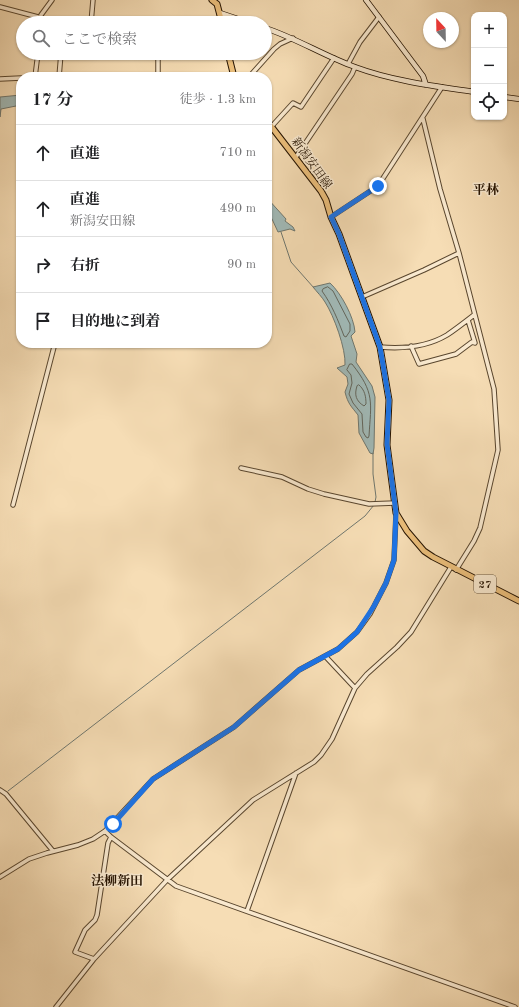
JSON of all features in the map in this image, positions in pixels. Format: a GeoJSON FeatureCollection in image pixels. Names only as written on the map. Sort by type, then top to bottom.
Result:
{"type":"FeatureCollection","features":[{"type":"Feature","properties":{"kind":"main road"},"geometry":{"type":"LineString","coordinates":[[212,0],[218,2],[221,16]]}},
{"type":"Feature","properties":{"kind":"main road"},"geometry":{"type":"LineString","coordinates":[[230,60],[233,72]]}},
{"type":"Feature","properties":{"kind":"main road","name":"新潟安田線"},"geometry":{"type":"LineString","coordinates":[[272,126],[321,191],[326,200],[380,347],[389,400],[387,444],[396,513],[406,531],[424,551],[519,601]]}},
{"type":"Feature","properties":{"kind":"street"},"geometry":{"type":"LineString","coordinates":[[42,16],[52,0]]}},
{"type":"Feature","properties":{"kind":"street"},"geometry":{"type":"LineString","coordinates":[[92,16],[93,0]]}},
{"type":"Feature","properties":{"kind":"street"},"geometry":{"type":"LineString","coordinates":[[366,0],[423,76],[426,85]]}},
{"type":"Feature","properties":{"kind":"street"},"geometry":{"type":"LineString","coordinates":[[0,8],[33,16]]}},
{"type":"Feature","properties":{"kind":"street"},"geometry":{"type":"LineString","coordinates":[[220,13],[229,16]]}},
{"type":"Feature","properties":{"kind":"street"},"geometry":{"type":"LineString","coordinates":[[348,64],[360,42],[379,17]]}},
{"type":"Feature","properties":{"kind":"street"},"geometry":{"type":"LineString","coordinates":[[272,31],[292,38],[355,67],[408,82],[471,92]]}},
{"type":"Feature","properties":{"kind":"street"},"geometry":{"type":"LineString","coordinates":[[272,51],[280,44],[292,38]]}},
{"type":"Feature","properties":{"kind":"street"},"geometry":{"type":"LineString","coordinates":[[272,126],[293,103],[301,107],[334,58]]}},
{"type":"Feature","properties":{"kind":"street"},"geometry":{"type":"LineString","coordinates":[[36,72],[37,60]]}},
{"type":"Feature","properties":{"kind":"street"},"geometry":{"type":"LineString","coordinates":[[59,72],[60,60]]}},
{"type":"Feature","properties":{"kind":"street"},"geometry":{"type":"LineString","coordinates":[[158,60],[158,72]]}},
{"type":"Feature","properties":{"kind":"street"},"geometry":{"type":"LineString","coordinates":[[253,72],[264,60]]}},
{"type":"Feature","properties":{"kind":"street"},"geometry":{"type":"LineString","coordinates":[[296,157],[352,74],[355,67]]}},
{"type":"Feature","properties":{"kind":"street"},"geometry":{"type":"LineString","coordinates":[[0,79],[16,78]]}},
{"type":"Feature","properties":{"kind":"street"},"geometry":{"type":"LineString","coordinates":[[331,217],[378,186],[442,87]]}},
{"type":"Feature","properties":{"kind":"street"},"geometry":{"type":"LineString","coordinates":[[507,97],[519,99]]}},
{"type":"Feature","properties":{"kind":"street"},"geometry":{"type":"LineString","coordinates":[[56,1007],[94,959],[167,880],[253,800],[314,762],[321,755],[332,739],[355,688],[367,674],[411,632],[474,541],[480,528],[498,450],[494,389],[459,253],[440,189],[422,119]]}},
{"type":"Feature","properties":{"kind":"street"},"geometry":{"type":"LineString","coordinates":[[362,297],[459,253]]}},
{"type":"Feature","properties":{"kind":"street"},"geometry":{"type":"LineString","coordinates":[[380,347],[401,348],[422,344],[446,336],[474,315]]}},
{"type":"Feature","properties":{"kind":"street"},"geometry":{"type":"LineString","coordinates":[[411,346],[419,364],[456,354],[472,342],[475,343],[468,320]]}},
{"type":"Feature","properties":{"kind":"street"},"geometry":{"type":"LineString","coordinates":[[13,504],[53,348]]}},
{"type":"Feature","properties":{"kind":"street"},"geometry":{"type":"LineString","coordinates":[[241,468],[282,477],[308,489],[324,494],[369,504],[395,503]]}},
{"type":"Feature","properties":{"kind":"street"},"geometry":{"type":"LineString","coordinates":[[0,877],[29,859],[78,845],[93,839],[105,831],[153,779],[234,727],[305,665],[326,657],[349,640],[370,614],[386,583],[394,560],[396,513]]}},
{"type":"Feature","properties":{"kind":"street"},"geometry":{"type":"LineString","coordinates":[[326,657],[355,688]]}},
{"type":"Feature","properties":{"kind":"street"},"geometry":{"type":"LineString","coordinates":[[247,911],[296,773]]}},
{"type":"Feature","properties":{"kind":"street"},"geometry":{"type":"LineString","coordinates":[[0,790],[10,798],[53,851]]}},
{"type":"Feature","properties":{"kind":"street"},"geometry":{"type":"LineString","coordinates":[[105,831],[176,886],[515,1007]]}},
{"type":"Feature","properties":{"kind":"street"},"geometry":{"type":"LineString","coordinates":[[94,959],[75,952],[85,930],[95,920],[97,915],[108,842],[111,837]]}},
{"type":"Feature","properties":{"kind":"water"},"geometry":{"type":"Polygon","coordinates":[[[16,95],[16,106],[1,109],[0,117],[0,97],[16,95]]]}},
{"type":"Feature","properties":{"kind":"water"},"geometry":{"type":"Polygon","coordinates":[[[272,204],[286,219],[285,221],[293,227],[295,231],[290,229],[278,232],[272,219],[272,204]]]}},
{"type":"Feature","properties":{"kind":"water"},"geometry":{"type":"Polygon","coordinates":[[[330,283],[350,313],[355,332],[351,336],[357,354],[356,362],[372,386],[375,397],[373,454],[370,453],[359,433],[358,415],[350,405],[346,396],[345,392],[348,384],[347,377],[337,368],[345,365],[345,358],[336,324],[322,298],[313,287],[330,283]]]}},
{"type":"Feature","properties":{"kind":"waterway"},"geometry":{"type":"LineString","coordinates":[[281,232],[291,262],[314,288]]}},
{"type":"Feature","properties":{"kind":"waterway"},"geometry":{"type":"LineString","coordinates":[[373,453],[373,474],[376,497],[375,502]]}},
{"type":"Feature","properties":{"kind":"waterway"},"geometry":{"type":"LineString","coordinates":[[8,791],[365,516],[374,505]]}},
{"type":"Feature","properties":{"kind":"district","name":"平林"},"geometry":{"type":"Point","coordinates":[486,189]}},
{"type":"Feature","properties":{"kind":"district","name":"法柳新田"},"geometry":{"type":"Point","coordinates":[117,880]}},
{"type":"Feature","properties":{"kind":"route"},"geometry":{"type":"LineString","coordinates":[[113,824],[153,779],[245,719],[305,665],[326,657],[344,645],[357,632],[370,614],[386,583],[394,560],[396,513],[387,444],[389,400],[380,347],[339,234],[331,217],[378,186]]}}]}
